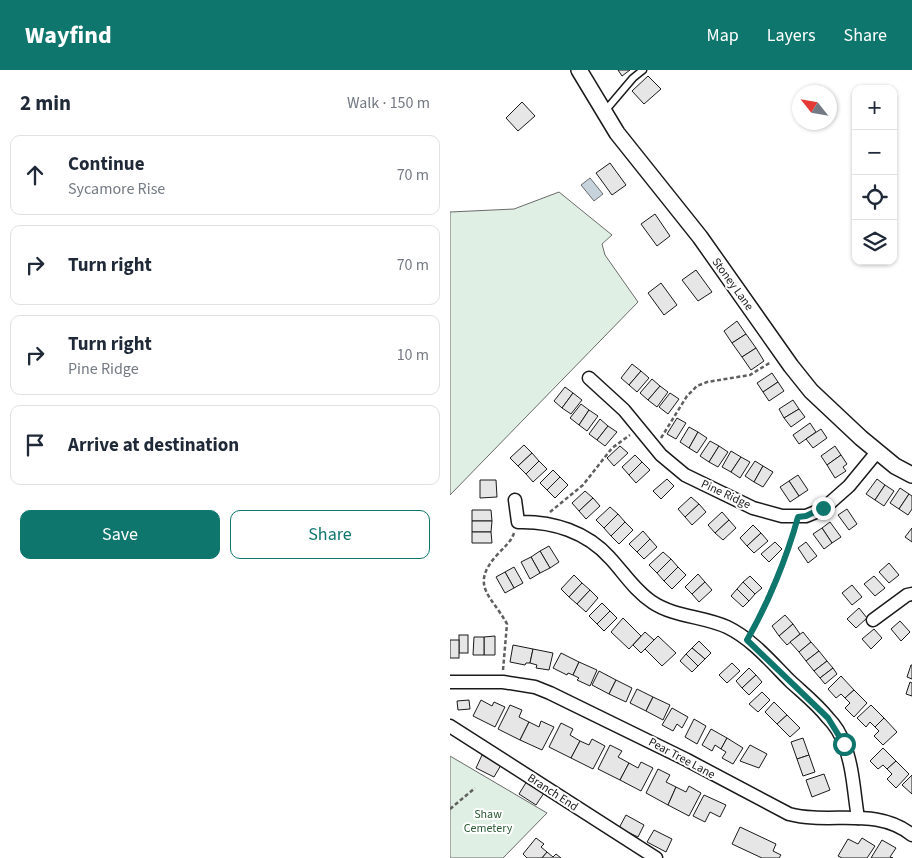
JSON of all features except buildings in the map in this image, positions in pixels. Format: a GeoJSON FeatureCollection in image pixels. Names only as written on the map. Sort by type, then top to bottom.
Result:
{"type":"FeatureCollection","features":[{"type":"Feature","properties":{"kind":"street","name":"Stoney Lane"},"geometry":{"type":"LineString","coordinates":[[579,70],[617,133],[700,238],[811,391],[860,438],[895,466],[912,475]]}},
{"type":"Feature","properties":{"kind":"street","name":"Pine Ridge"},"geometry":{"type":"LineString","coordinates":[[589,378],[624,410],[661,455],[685,475],[753,508],[782,516],[806,516],[823,508],[849,486],[877,452]]}},
{"type":"Feature","properties":{"kind":"street"},"geometry":{"type":"LineString","coordinates":[[515,500],[518,522],[541,522],[578,533],[600,548],[631,582],[653,602],[670,610],[728,627],[747,640],[822,711],[838,731],[849,759],[858,818]]}},
{"type":"Feature","properties":{"kind":"street"},"geometry":{"type":"LineString","coordinates":[[873,620],[906,595],[912,594]]}},
{"type":"Feature","properties":{"kind":"street","name":"Pear Tree Lane"},"geometry":{"type":"LineString","coordinates":[[450,682],[503,682],[535,687],[568,700],[789,814],[823,819],[858,818],[890,822],[912,835]]}},
{"type":"Feature","properties":{"kind":"street","name":"Branch End"},"geometry":{"type":"LineString","coordinates":[[450,726],[656,858]]}},
{"type":"Feature","properties":{"kind":"lane"},"geometry":{"type":"LineString","coordinates":[[604,112],[633,78],[643,70]]}},
{"type":"Feature","properties":{"kind":"path"},"geometry":{"type":"LineString","coordinates":[[654,446],[659,442],[687,396],[697,386],[708,382],[750,375],[782,353]]}},
{"type":"Feature","properties":{"kind":"path"},"geometry":{"type":"LineString","coordinates":[[541,522],[559,504],[583,485],[612,448],[624,438],[640,430]]}},
{"type":"Feature","properties":{"kind":"path"},"geometry":{"type":"LineString","coordinates":[[747,640],[779,570],[798,517]]}},
{"type":"Feature","properties":{"kind":"path"},"geometry":{"type":"LineString","coordinates":[[503,682],[507,624],[489,599],[483,581],[486,569],[511,541],[518,522]]}},
{"type":"Feature","properties":{"kind":"path"},"geometry":{"type":"LineString","coordinates":[[450,809],[475,788]]}},
{"type":"Feature","properties":{"kind":"green space"},"geometry":{"type":"Polygon","coordinates":[[[559,192],[612,235],[602,244],[605,255],[638,302],[450,495],[450,212],[514,209],[559,192]]]}},
{"type":"Feature","properties":{"kind":"green space","name":"Shaw Cemetery"},"geometry":{"type":"Polygon","coordinates":[[[450,756],[547,813],[503,858],[450,858],[450,756]]]}},
{"type":"Feature","properties":{"kind":"shaded area"},"geometry":{"type":"Polygon","coordinates":[[[590,178],[603,194],[594,201],[581,185],[590,178]]]}},
{"type":"Feature","properties":{"kind":"route"},"geometry":{"type":"LineString","coordinates":[[823,508],[806,516],[798,517],[767,599],[747,640],[828,718],[838,731],[844,744]]}}]}
